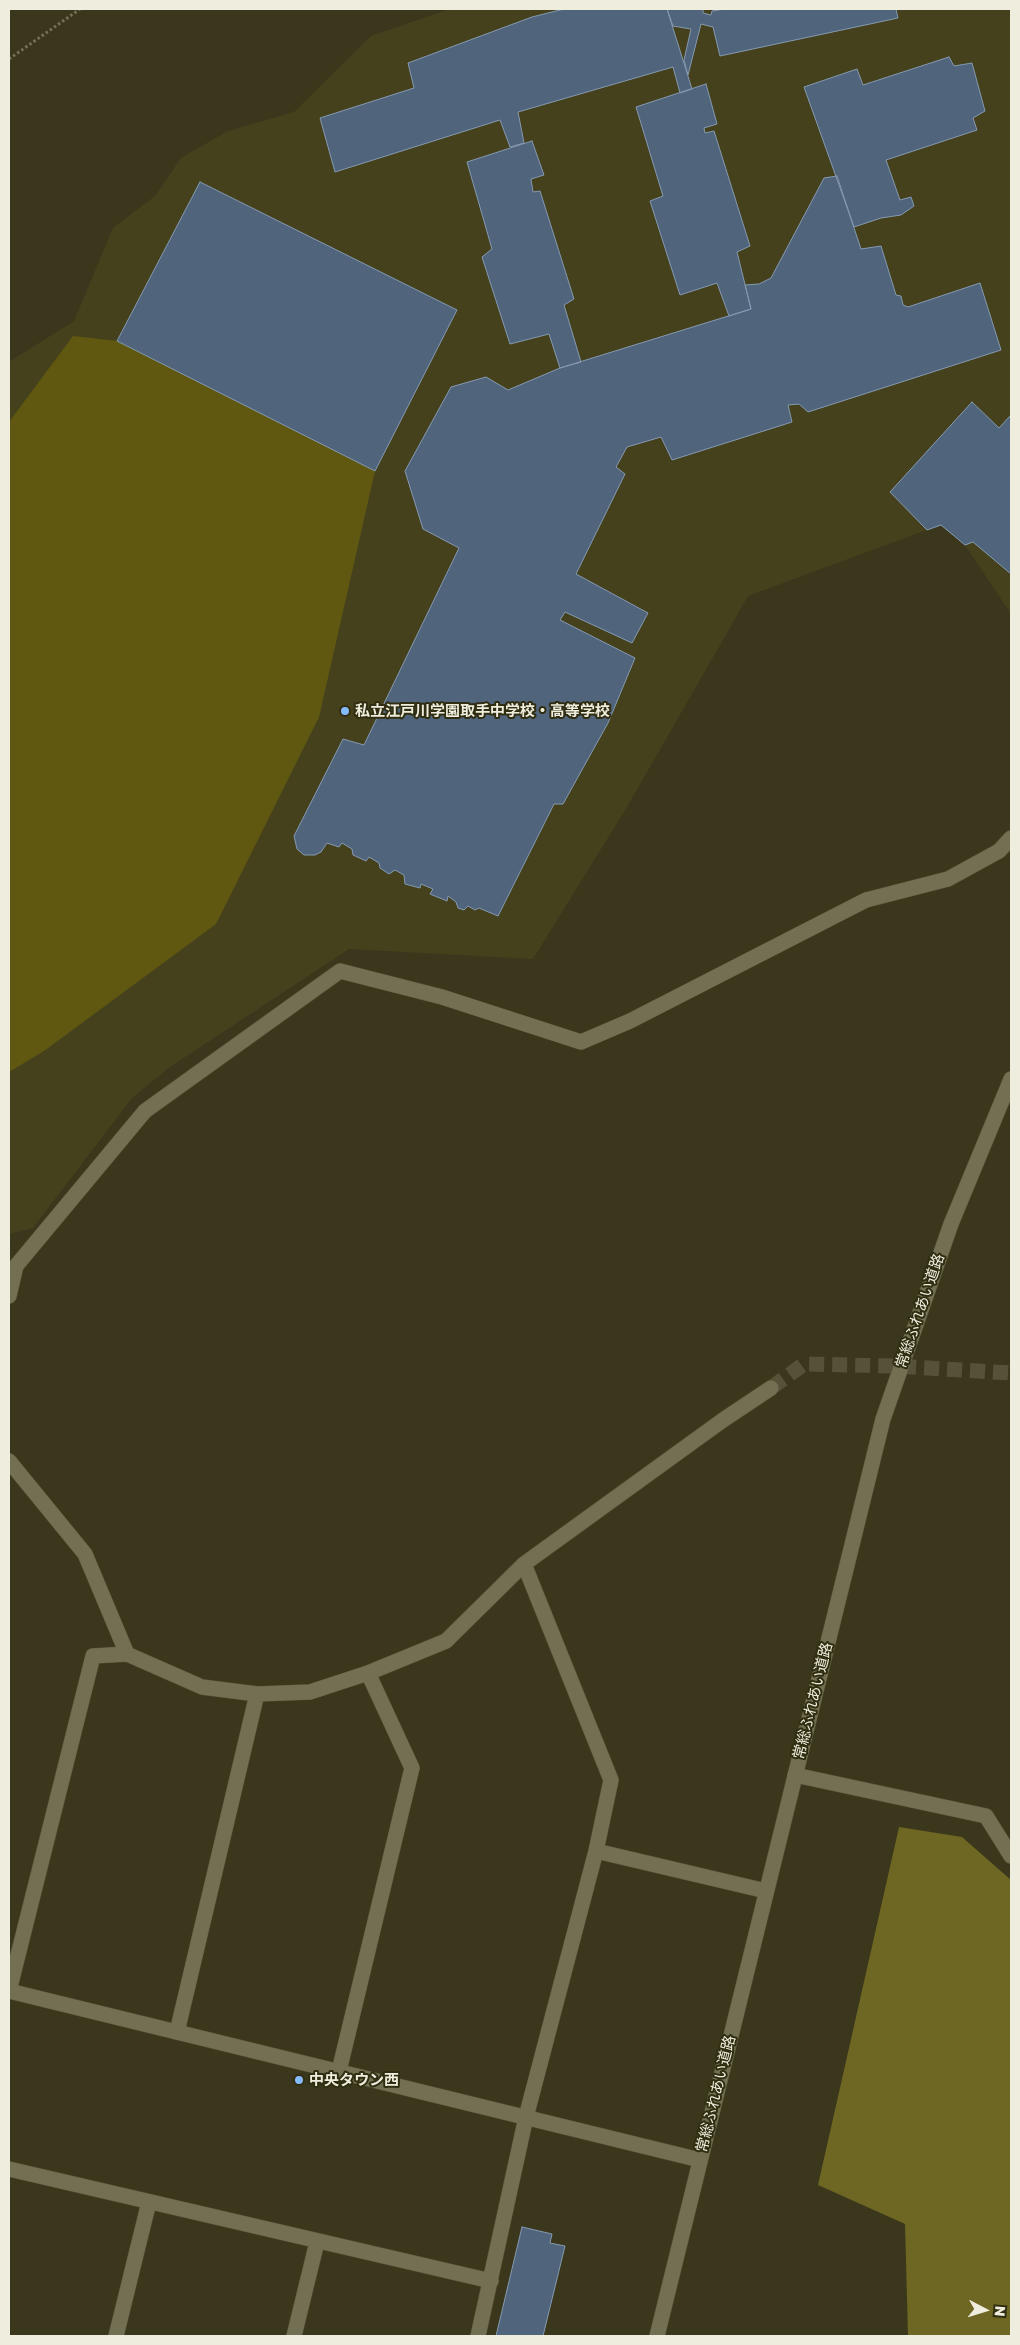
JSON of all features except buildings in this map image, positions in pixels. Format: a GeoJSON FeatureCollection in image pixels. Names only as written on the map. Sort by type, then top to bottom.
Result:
{"type":"FeatureCollection","features":[{"type":"Feature","properties":{"kind":"street"},"geometry":{"type":"LineString","coordinates":[[9,1296],[12,1264],[145,1111],[340,971],[442,997],[581,1042],[630,1021],[866,900],[948,879],[998,851],[1011,838]]}},
{"type":"Feature","properties":{"kind":"street","name":"常総ふれあい道路"},"geometry":{"type":"LineString","coordinates":[[657,2336],[794,1774],[883,1420],[951,1224],[1011,1079]]}},
{"type":"Feature","properties":{"kind":"street"},"geometry":{"type":"LineString","coordinates":[[700,2160],[9,1991],[93,1656],[127,1654],[202,1687],[257,1694],[310,1692],[368,1673],[446,1641],[524,1564],[715,1426],[771,1388]]}},
{"type":"Feature","properties":{"kind":"street"},"geometry":{"type":"LineString","coordinates":[[9,1461],[85,1554],[127,1654]]}},
{"type":"Feature","properties":{"kind":"street"},"geometry":{"type":"LineString","coordinates":[[478,2336],[526,2117],[596,1851],[611,1780],[524,1564]]}},
{"type":"Feature","properties":{"kind":"street"},"geometry":{"type":"LineString","coordinates":[[339,2071],[412,1768],[368,1673]]}},
{"type":"Feature","properties":{"kind":"street"},"geometry":{"type":"LineString","coordinates":[[177,2032],[257,1694]]}},
{"type":"Feature","properties":{"kind":"street"},"geometry":{"type":"LineString","coordinates":[[794,1774],[986,1816],[1011,1856]]}},
{"type":"Feature","properties":{"kind":"street"},"geometry":{"type":"LineString","coordinates":[[596,1851],[766,1891]]}},
{"type":"Feature","properties":{"kind":"street"},"geometry":{"type":"LineString","coordinates":[[9,2169],[491,2281]]}},
{"type":"Feature","properties":{"kind":"street"},"geometry":{"type":"LineString","coordinates":[[116,2336],[149,2202]]}},
{"type":"Feature","properties":{"kind":"street"},"geometry":{"type":"LineString","coordinates":[[294,2336],[317,2242]]}},
{"type":"Feature","properties":{"kind":"path"},"geometry":{"type":"LineString","coordinates":[[9,59],[80,9]]}},
{"type":"Feature","properties":{"kind":"shaded area","name":"私立江戸川学園取手中学校・高等学校"},"geometry":{"type":"Polygon","coordinates":[[[450,9],[1011,9],[1011,614],[965,545],[940,525],[748,596],[627,807],[533,959],[349,949],[170,1067],[132,1098],[33,1228],[9,1234],[9,362],[74,321],[113,228],[155,196],[181,158],[228,131],[294,112],[371,36],[450,9]]]}},
{"type":"Feature","properties":{"kind":"shaded area"},"geometry":{"type":"Polygon","coordinates":[[[73,336],[117,341],[375,471],[319,717],[216,924],[44,1051],[9,1072],[9,422],[73,336]]]}},
{"type":"Feature","properties":{"kind":"shaded area"},"geometry":{"type":"Polygon","coordinates":[[[899,1827],[962,1837],[1011,1880],[1011,2336],[908,2336],[905,2224],[818,2185],[899,1827]]]}},
{"type":"Feature","properties":{"kind":"tunnel"},"geometry":{"type":"LineString","coordinates":[[771,1388],[804,1364],[895,1366],[1011,1373]]}},
{"type":"Feature","properties":{"kind":"place","name":"私立江戸川学園取手中学校・高等学校"},"geometry":{"type":"Point","coordinates":[345,711]}},
{"type":"Feature","properties":{"kind":"place","name":"中央タウン西"},"geometry":{"type":"Point","coordinates":[299,2080]}}]}
